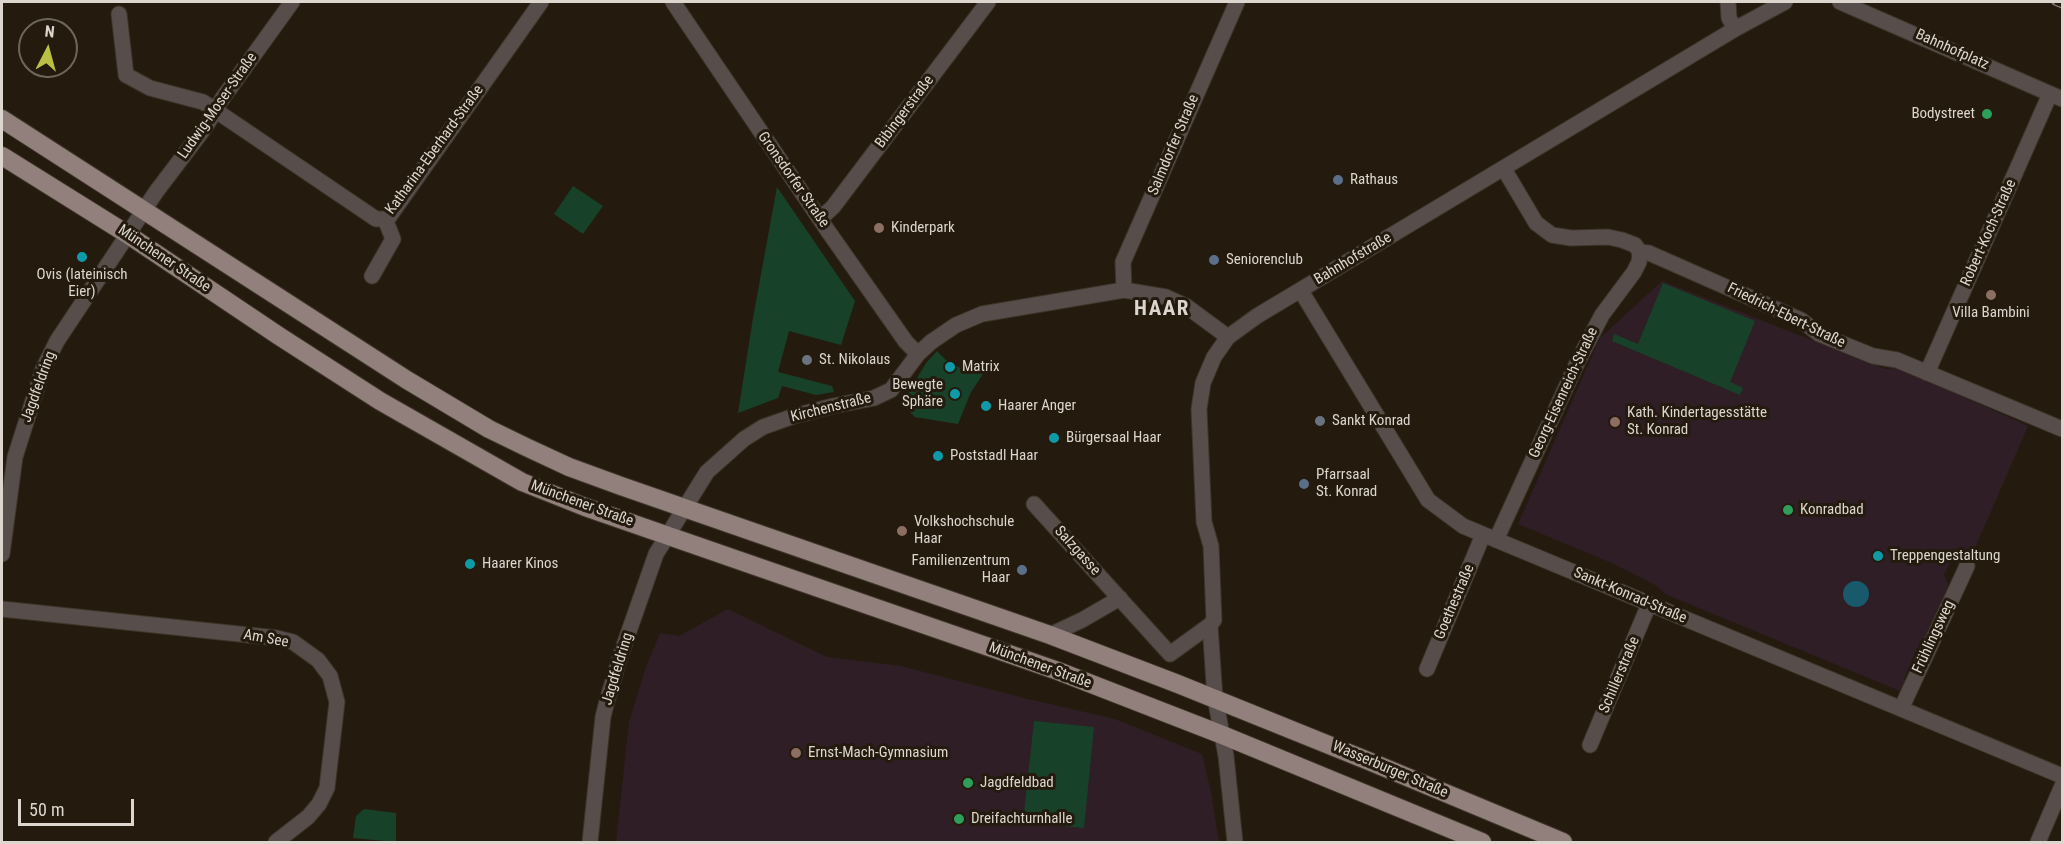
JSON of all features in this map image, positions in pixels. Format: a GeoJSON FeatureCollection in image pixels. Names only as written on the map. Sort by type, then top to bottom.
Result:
{"type":"FeatureCollection","features":[{"type":"Feature","properties":{"kind":"main road","name":"Münchener Straße"},"geometry":{"type":"LineString","coordinates":[[2,119],[407,380],[489,429],[569,467],[1050,635],[1215,698]]}},
{"type":"Feature","properties":{"kind":"main road","name":"Münchener Straße"},"geometry":{"type":"LineString","coordinates":[[2,156],[127,234],[381,401],[522,482],[585,507],[1039,664],[1220,734]]}},
{"type":"Feature","properties":{"kind":"main road","name":"Wasserburger Straße"},"geometry":{"type":"LineString","coordinates":[[1215,698],[1563,843]]}},
{"type":"Feature","properties":{"kind":"main road","name":"Wasserburger Straße"},"geometry":{"type":"LineString","coordinates":[[1220,734],[1482,843]]}},
{"type":"Feature","properties":{"kind":"street","name":"Ludwig-Moser-Straße"},"geometry":{"type":"LineString","coordinates":[[144,209],[206,126],[292,2]]}},
{"type":"Feature","properties":{"kind":"street","name":"Katharina-Eberhard-Straße"},"geometry":{"type":"LineString","coordinates":[[118,14],[126,75],[150,88],[200,100],[216,109],[376,219],[387,218],[541,2]]}},
{"type":"Feature","properties":{"kind":"street","name":"Gronsdorfer Straße"},"geometry":{"type":"LineString","coordinates":[[673,2],[820,219],[906,342],[918,354]]}},
{"type":"Feature","properties":{"kind":"street","name":"Bibingerstraße"},"geometry":{"type":"LineString","coordinates":[[820,219],[833,207],[988,2]]}},
{"type":"Feature","properties":{"kind":"street","name":"Salmdorfer Straße"},"geometry":{"type":"LineString","coordinates":[[1124,290],[1124,262],[1237,2]]}},
{"type":"Feature","properties":{"kind":"street"},"geometry":{"type":"LineString","coordinates":[[1728,2],[1730,18],[1735,29]]}},
{"type":"Feature","properties":{"kind":"street","name":"Bahnhofstraße"},"geometry":{"type":"LineString","coordinates":[[1235,843],[1226,756],[1215,698],[1210,625],[1214,620],[1211,546],[1204,522],[1199,409],[1200,396],[1209,367],[1228,337],[1257,316],[1735,29],[1785,2]]}},
{"type":"Feature","properties":{"kind":"street","name":"Bahnhofplatz"},"geometry":{"type":"LineString","coordinates":[[1840,2],[2056,96]]}},
{"type":"Feature","properties":{"kind":"street","name":"Robert-Koch-Straße"},"geometry":{"type":"LineString","coordinates":[[1927,373],[2056,96]]}},
{"type":"Feature","properties":{"kind":"street","name":"Friedrich-Ebert-Straße"},"geometry":{"type":"LineString","coordinates":[[1504,169],[1536,223],[1543,230],[1561,237],[1608,237],[1622,240],[1635,245],[1640,252],[1649,253],[1801,320],[1819,334],[1873,356],[1897,360],[2062,429]]}},
{"type":"Feature","properties":{"kind":"street","name":"Jagdfeldring"},"geometry":{"type":"LineString","coordinates":[[2,554],[8,456],[43,369],[57,341],[144,209]]}},
{"type":"Feature","properties":{"kind":"street"},"geometry":{"type":"LineString","coordinates":[[372,276],[393,238],[387,218]]}},
{"type":"Feature","properties":{"kind":"street","name":"Georg-Eisenreich-Straße"},"geometry":{"type":"LineString","coordinates":[[1489,537],[1602,315],[1640,262],[1640,252]]}},
{"type":"Feature","properties":{"kind":"street","name":"Kirchenstraße"},"geometry":{"type":"LineString","coordinates":[[685,508],[707,472],[744,439],[763,427],[794,416],[881,395],[891,390],[918,354],[931,342],[956,324],[982,314],[1124,290],[1166,297],[1195,312],[1228,337]]}},
{"type":"Feature","properties":{"kind":"street","name":"Sankt-Konrad-Straße"},"geometry":{"type":"LineString","coordinates":[[1301,291],[1428,500],[1463,526],[2062,776]]}},
{"type":"Feature","properties":{"kind":"street","name":"Salzgasse"},"geometry":{"type":"LineString","coordinates":[[1034,504],[1170,654]]}},
{"type":"Feature","properties":{"kind":"street","name":"Jagdfeldring"},"geometry":{"type":"LineString","coordinates":[[590,843],[603,717],[607,701],[656,554],[685,508]]}},
{"type":"Feature","properties":{"kind":"street","name":"Goethestraße"},"geometry":{"type":"LineString","coordinates":[[1427,669],[1489,537]]}},
{"type":"Feature","properties":{"kind":"street","name":"Frühlingsweg"},"geometry":{"type":"LineString","coordinates":[[1901,709],[1967,566]]}},
{"type":"Feature","properties":{"kind":"street"},"geometry":{"type":"LineString","coordinates":[[1050,635],[1082,620],[1120,597]]}},
{"type":"Feature","properties":{"kind":"street","name":"Schillerstraße"},"geometry":{"type":"LineString","coordinates":[[1590,745],[1649,604]]}},
{"type":"Feature","properties":{"kind":"street","name":"Am See"},"geometry":{"type":"LineString","coordinates":[[2,609],[277,638],[293,642],[318,660],[330,676],[337,702],[327,788],[319,804],[308,817],[276,843]]}},
{"type":"Feature","properties":{"kind":"street"},"geometry":{"type":"LineString","coordinates":[[1161,678],[1170,654],[1210,625]]}},
{"type":"Feature","properties":{"kind":"street"},"geometry":{"type":"LineString","coordinates":[[2038,843],[2062,786]]}},
{"type":"Feature","properties":{"kind":"shaded area"},"geometry":{"type":"Polygon","coordinates":[[[1662,281],[1885,369],[1900,368],[2028,426],[1969,562],[1963,560],[1960,565],[1951,561],[1944,575],[1950,589],[1925,646],[1917,648],[1904,679],[1908,685],[1905,693],[1665,594],[1657,586],[1614,564],[1518,524],[1600,338],[1662,281]]]}},
{"type":"Feature","properties":{"kind":"shaded area"},"geometry":{"type":"Polygon","coordinates":[[[728,609],[827,657],[901,666],[1115,719],[1202,754],[1219,842],[616,842],[629,722],[645,670],[660,633],[679,636],[728,609]]]}},
{"type":"Feature","properties":{"kind":"green space"},"geometry":{"type":"Polygon","coordinates":[[[573,186],[603,206],[583,234],[554,214],[573,186]]]}},
{"type":"Feature","properties":{"kind":"green space"},"geometry":{"type":"Polygon","coordinates":[[[777,187],[855,301],[841,345],[789,331],[778,372],[832,386],[834,392],[816,395],[782,386],[778,398],[738,413],[753,318],[777,187]]]}},
{"type":"Feature","properties":{"kind":"green space"},"geometry":{"type":"Polygon","coordinates":[[[1663,283],[1755,321],[1730,382],[1743,388],[1740,395],[1612,341],[1614,334],[1638,344],[1663,283]]]}},
{"type":"Feature","properties":{"kind":"green space"},"geometry":{"type":"Polygon","coordinates":[[[937,351],[958,367],[983,374],[971,392],[958,424],[915,417],[902,404],[926,363],[937,351]]]}},
{"type":"Feature","properties":{"kind":"green space"},"geometry":{"type":"Polygon","coordinates":[[[1034,721],[1094,727],[1084,828],[1023,822],[1034,721]]]}},
{"type":"Feature","properties":{"kind":"green space"},"geometry":{"type":"Polygon","coordinates":[[[364,809],[396,813],[396,842],[353,838],[356,816],[364,809]]]}},
{"type":"Feature","properties":{"kind":"water"},"geometry":{"type":"Polygon","coordinates":[[[1856,581],[1865,585],[1869,594],[1865,603],[1856,607],[1847,603],[1843,594],[1847,585],[1856,581]]]}},
{"type":"Feature","properties":{"kind":"railway"},"geometry":{"type":"LineString","coordinates":[[2055,2],[2062,5]]}},
{"type":"Feature","properties":{"kind":"place","name":"Bodystreet"},"geometry":{"type":"Point","coordinates":[1987,114]}},
{"type":"Feature","properties":{"kind":"place","name":"Rathaus"},"geometry":{"type":"Point","coordinates":[1338,180]}},
{"type":"Feature","properties":{"kind":"place","name":"Kinderpark"},"geometry":{"type":"Point","coordinates":[879,228]}},
{"type":"Feature","properties":{"kind":"place","name":"Ovis (lateinisch Eier)"},"geometry":{"type":"Point","coordinates":[82,257]}},
{"type":"Feature","properties":{"kind":"place","name":"Seniorenclub"},"geometry":{"type":"Point","coordinates":[1214,260]}},
{"type":"Feature","properties":{"kind":"place","name":"Villa Bambini"},"geometry":{"type":"Point","coordinates":[1991,295]}},
{"type":"Feature","properties":{"kind":"place","name":"St. Nikolaus"},"geometry":{"type":"Point","coordinates":[807,360]}},
{"type":"Feature","properties":{"kind":"place","name":"Matrix"},"geometry":{"type":"Point","coordinates":[950,367]}},
{"type":"Feature","properties":{"kind":"place","name":"Bewegte Sphäre"},"geometry":{"type":"Point","coordinates":[955,394]}},
{"type":"Feature","properties":{"kind":"place","name":"Haarer Anger"},"geometry":{"type":"Point","coordinates":[986,406]}},
{"type":"Feature","properties":{"kind":"place","name":"Sankt Konrad"},"geometry":{"type":"Point","coordinates":[1320,421]}},
{"type":"Feature","properties":{"kind":"place","name":"Kath. Kindertagesstätte St. Konrad"},"geometry":{"type":"Point","coordinates":[1615,422]}},
{"type":"Feature","properties":{"kind":"place","name":"Bürgersaal Haar"},"geometry":{"type":"Point","coordinates":[1054,438]}},
{"type":"Feature","properties":{"kind":"place","name":"Poststadl Haar"},"geometry":{"type":"Point","coordinates":[938,456]}},
{"type":"Feature","properties":{"kind":"place","name":"Pfarrsaal St. Konrad"},"geometry":{"type":"Point","coordinates":[1304,484]}},
{"type":"Feature","properties":{"kind":"place","name":"Konradbad"},"geometry":{"type":"Point","coordinates":[1788,510]}},
{"type":"Feature","properties":{"kind":"place","name":"Volkshochschule Haar"},"geometry":{"type":"Point","coordinates":[902,531]}},
{"type":"Feature","properties":{"kind":"place","name":"Treppengestaltung"},"geometry":{"type":"Point","coordinates":[1878,556]}},
{"type":"Feature","properties":{"kind":"place","name":"Haarer Kinos"},"geometry":{"type":"Point","coordinates":[470,564]}},
{"type":"Feature","properties":{"kind":"place","name":"Familienzentrum Haar"},"geometry":{"type":"Point","coordinates":[1022,570]}},
{"type":"Feature","properties":{"kind":"place","name":"Ernst-Mach-Gymnasium"},"geometry":{"type":"Point","coordinates":[796,753]}},
{"type":"Feature","properties":{"kind":"place","name":"Jagdfeldbad"},"geometry":{"type":"Point","coordinates":[968,783]}},
{"type":"Feature","properties":{"kind":"place","name":"Dreifachturnhalle"},"geometry":{"type":"Point","coordinates":[959,819]}},
{"type":"Feature","properties":{"kind":"district","name":"HAAR"},"geometry":{"type":"Point","coordinates":[1162,310]}}]}
